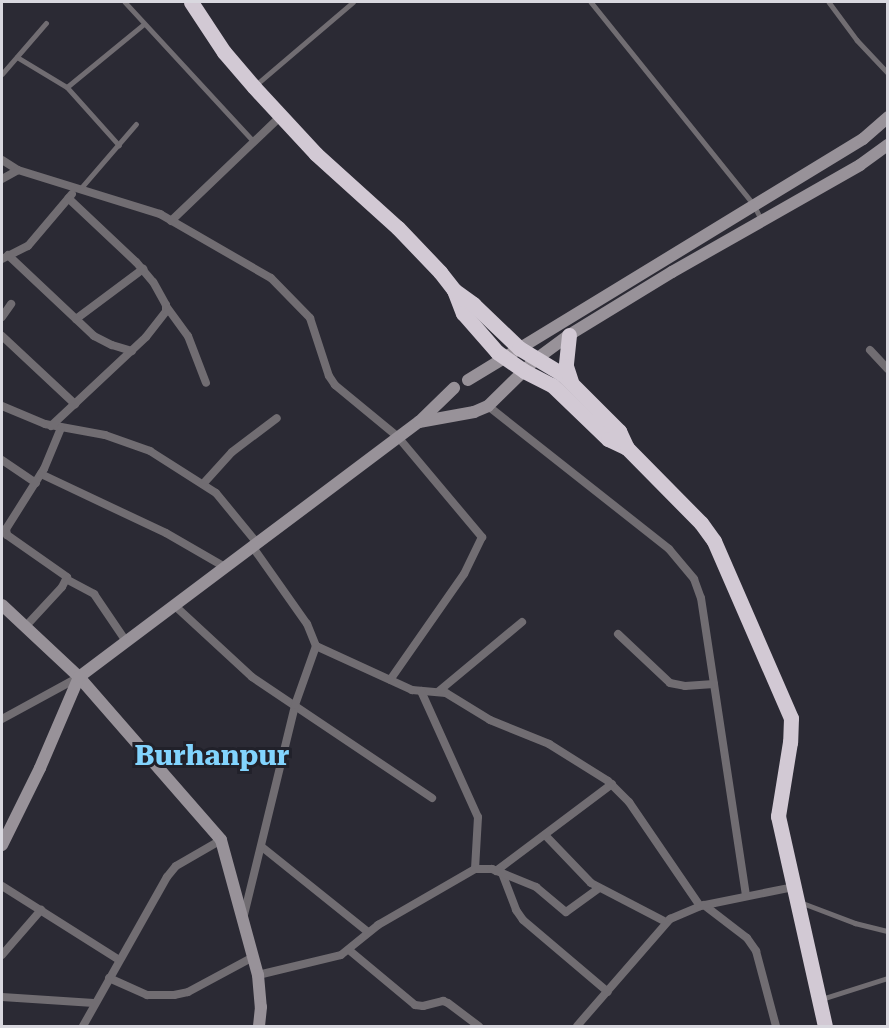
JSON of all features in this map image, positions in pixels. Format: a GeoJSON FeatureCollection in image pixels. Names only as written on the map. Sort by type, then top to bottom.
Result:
{"type":"FeatureCollection","features":[{"type":"Feature","properties":{"kind":"highway"},"geometry":{"type":"LineString","coordinates":[[191,2],[225,52],[316,154],[398,228],[454,290],[473,304],[519,348],[535,360],[562,374],[619,431],[627,448],[701,523],[714,541],[787,704],[791,718],[790,742],[778,816],[825,1026]]}},
{"type":"Feature","properties":{"kind":"highway"},"geometry":{"type":"LineString","coordinates":[[454,290],[463,313],[504,357],[524,371],[552,385],[608,439],[627,448]]}},
{"type":"Feature","properties":{"kind":"highway"},"geometry":{"type":"LineString","coordinates":[[569,334],[566,366],[572,384]]}},
{"type":"Feature","properties":{"kind":"main road"},"geometry":{"type":"LineString","coordinates":[[468,380],[863,139],[888,117]]}},
{"type":"Feature","properties":{"kind":"main road"},"geometry":{"type":"LineString","coordinates":[[419,422],[474,412],[488,406],[535,360],[569,334],[860,165],[888,145]]}},
{"type":"Feature","properties":{"kind":"main road"},"geometry":{"type":"LineString","coordinates":[[2,845],[40,768],[79,677],[419,422],[454,388]]}},
{"type":"Feature","properties":{"kind":"main road"},"geometry":{"type":"LineString","coordinates":[[2,605],[79,677],[221,840],[258,975],[261,1007],[259,1026]]}},
{"type":"Feature","properties":{"kind":"street"},"geometry":{"type":"LineString","coordinates":[[171,220],[281,116]]}},
{"type":"Feature","properties":{"kind":"street"},"geometry":{"type":"LineString","coordinates":[[2,160],[18,170],[79,187],[171,220],[271,278],[310,318],[328,376],[335,385],[398,437],[482,537],[464,574],[390,680]]}},
{"type":"Feature","properties":{"kind":"street"},"geometry":{"type":"LineString","coordinates":[[2,179],[18,170]]}},
{"type":"Feature","properties":{"kind":"street"},"geometry":{"type":"LineString","coordinates":[[79,187],[28,246],[5,257],[103,341],[132,351]]}},
{"type":"Feature","properties":{"kind":"street"},"geometry":{"type":"LineString","coordinates":[[69,198],[143,269],[188,336],[206,383]]}},
{"type":"Feature","properties":{"kind":"street"},"geometry":{"type":"LineString","coordinates":[[76,319],[143,269]]}},
{"type":"Feature","properties":{"kind":"street"},"geometry":{"type":"LineString","coordinates":[[2,317],[11,304]]}},
{"type":"Feature","properties":{"kind":"street"},"geometry":{"type":"LineString","coordinates":[[126,641],[94,594],[66,579],[64,573],[7,535],[4,528],[41,474],[56,427],[75,404],[132,351],[163,318],[166,305]]}},
{"type":"Feature","properties":{"kind":"street"},"geometry":{"type":"LineString","coordinates":[[2,336],[75,404]]}},
{"type":"Feature","properties":{"kind":"street"},"geometry":{"type":"LineString","coordinates":[[870,350],[887,369]]}},
{"type":"Feature","properties":{"kind":"street"},"geometry":{"type":"LineString","coordinates":[[2,406],[56,427],[105,435],[146,449],[219,495],[307,624],[315,646],[295,705],[243,921]]}},
{"type":"Feature","properties":{"kind":"street"},"geometry":{"type":"LineString","coordinates":[[488,406],[669,549],[694,579],[701,598],[746,896]]}},
{"type":"Feature","properties":{"kind":"street"},"geometry":{"type":"LineString","coordinates":[[203,484],[232,452],[277,418]]}},
{"type":"Feature","properties":{"kind":"street"},"geometry":{"type":"LineString","coordinates":[[2,460],[36,483]]}},
{"type":"Feature","properties":{"kind":"street"},"geometry":{"type":"LineString","coordinates":[[41,474],[166,533],[225,567]]}},
{"type":"Feature","properties":{"kind":"street"},"geometry":{"type":"LineString","coordinates":[[25,627],[66,579]]}},
{"type":"Feature","properties":{"kind":"street"},"geometry":{"type":"LineString","coordinates":[[174,605],[246,672],[432,798]]}},
{"type":"Feature","properties":{"kind":"street"},"geometry":{"type":"LineString","coordinates":[[439,691],[522,622]]}},
{"type":"Feature","properties":{"kind":"street"},"geometry":{"type":"LineString","coordinates":[[618,634],[670,683],[685,686],[714,684]]}},
{"type":"Feature","properties":{"kind":"street"},"geometry":{"type":"LineString","coordinates":[[315,646],[390,680],[421,691],[439,691],[490,720],[549,744],[612,784],[629,802],[702,906],[747,938],[756,951],[776,1026]]}},
{"type":"Feature","properties":{"kind":"street"},"geometry":{"type":"LineString","coordinates":[[2,719],[79,677]]}},
{"type":"Feature","properties":{"kind":"street"},"geometry":{"type":"LineString","coordinates":[[421,691],[478,817],[475,869]]}},
{"type":"Feature","properties":{"kind":"street"},"geometry":{"type":"LineString","coordinates":[[499,872],[612,784]]}},
{"type":"Feature","properties":{"kind":"street"},"geometry":{"type":"LineString","coordinates":[[545,835],[584,877],[599,888],[666,922]]}},
{"type":"Feature","properties":{"kind":"street"},"geometry":{"type":"LineString","coordinates":[[83,1026],[171,870],[221,840]]}},
{"type":"Feature","properties":{"kind":"street"},"geometry":{"type":"LineString","coordinates":[[262,847],[368,933]]}},
{"type":"Feature","properties":{"kind":"street"},"geometry":{"type":"LineString","coordinates":[[258,975],[334,958],[349,950],[368,933],[475,869],[499,872],[541,889],[566,912],[599,888]]}},
{"type":"Feature","properties":{"kind":"street"},"geometry":{"type":"LineString","coordinates":[[499,872],[523,920],[608,992]]}},
{"type":"Feature","properties":{"kind":"street"},"geometry":{"type":"LineString","coordinates":[[2,886],[119,960]]}},
{"type":"Feature","properties":{"kind":"street"},"geometry":{"type":"LineString","coordinates":[[577,1026],[666,922],[679,914],[746,896],[795,894]]}},
{"type":"Feature","properties":{"kind":"street"},"geometry":{"type":"LineString","coordinates":[[2,956],[41,910]]}},
{"type":"Feature","properties":{"kind":"street"},"geometry":{"type":"LineString","coordinates":[[349,950],[415,1005],[423,1006],[443,1001],[479,1026]]}},
{"type":"Feature","properties":{"kind":"street"},"geometry":{"type":"LineString","coordinates":[[109,978],[147,995],[174,995],[188,992],[253,957]]}},
{"type":"Feature","properties":{"kind":"street"},"geometry":{"type":"LineString","coordinates":[[2,997],[94,1004]]}},
{"type":"Feature","properties":{"kind":"lane"},"geometry":{"type":"LineString","coordinates":[[124,2],[254,142]]}},
{"type":"Feature","properties":{"kind":"lane"},"geometry":{"type":"LineString","coordinates":[[254,87],[352,2]]}},
{"type":"Feature","properties":{"kind":"lane"},"geometry":{"type":"LineString","coordinates":[[591,2],[753,205],[762,221]]}},
{"type":"Feature","properties":{"kind":"lane"},"geometry":{"type":"LineString","coordinates":[[828,2],[857,40],[888,73]]}},
{"type":"Feature","properties":{"kind":"lane"},"geometry":{"type":"LineString","coordinates":[[2,74],[46,23]]}},
{"type":"Feature","properties":{"kind":"lane"},"geometry":{"type":"LineString","coordinates":[[67,87],[144,24]]}},
{"type":"Feature","properties":{"kind":"lane"},"geometry":{"type":"LineString","coordinates":[[17,57],[67,87],[119,145]]}},
{"type":"Feature","properties":{"kind":"lane"},"geometry":{"type":"LineString","coordinates":[[79,187],[136,124]]}},
{"type":"Feature","properties":{"kind":"lane"},"geometry":{"type":"LineString","coordinates":[[795,894],[855,923],[888,931]]}},
{"type":"Feature","properties":{"kind":"lane"},"geometry":{"type":"LineString","coordinates":[[819,1000],[888,978]]}},
{"type":"Feature","properties":{"kind":"district","name":"Burhanpur"},"geometry":{"type":"Point","coordinates":[212,756]}}]}
